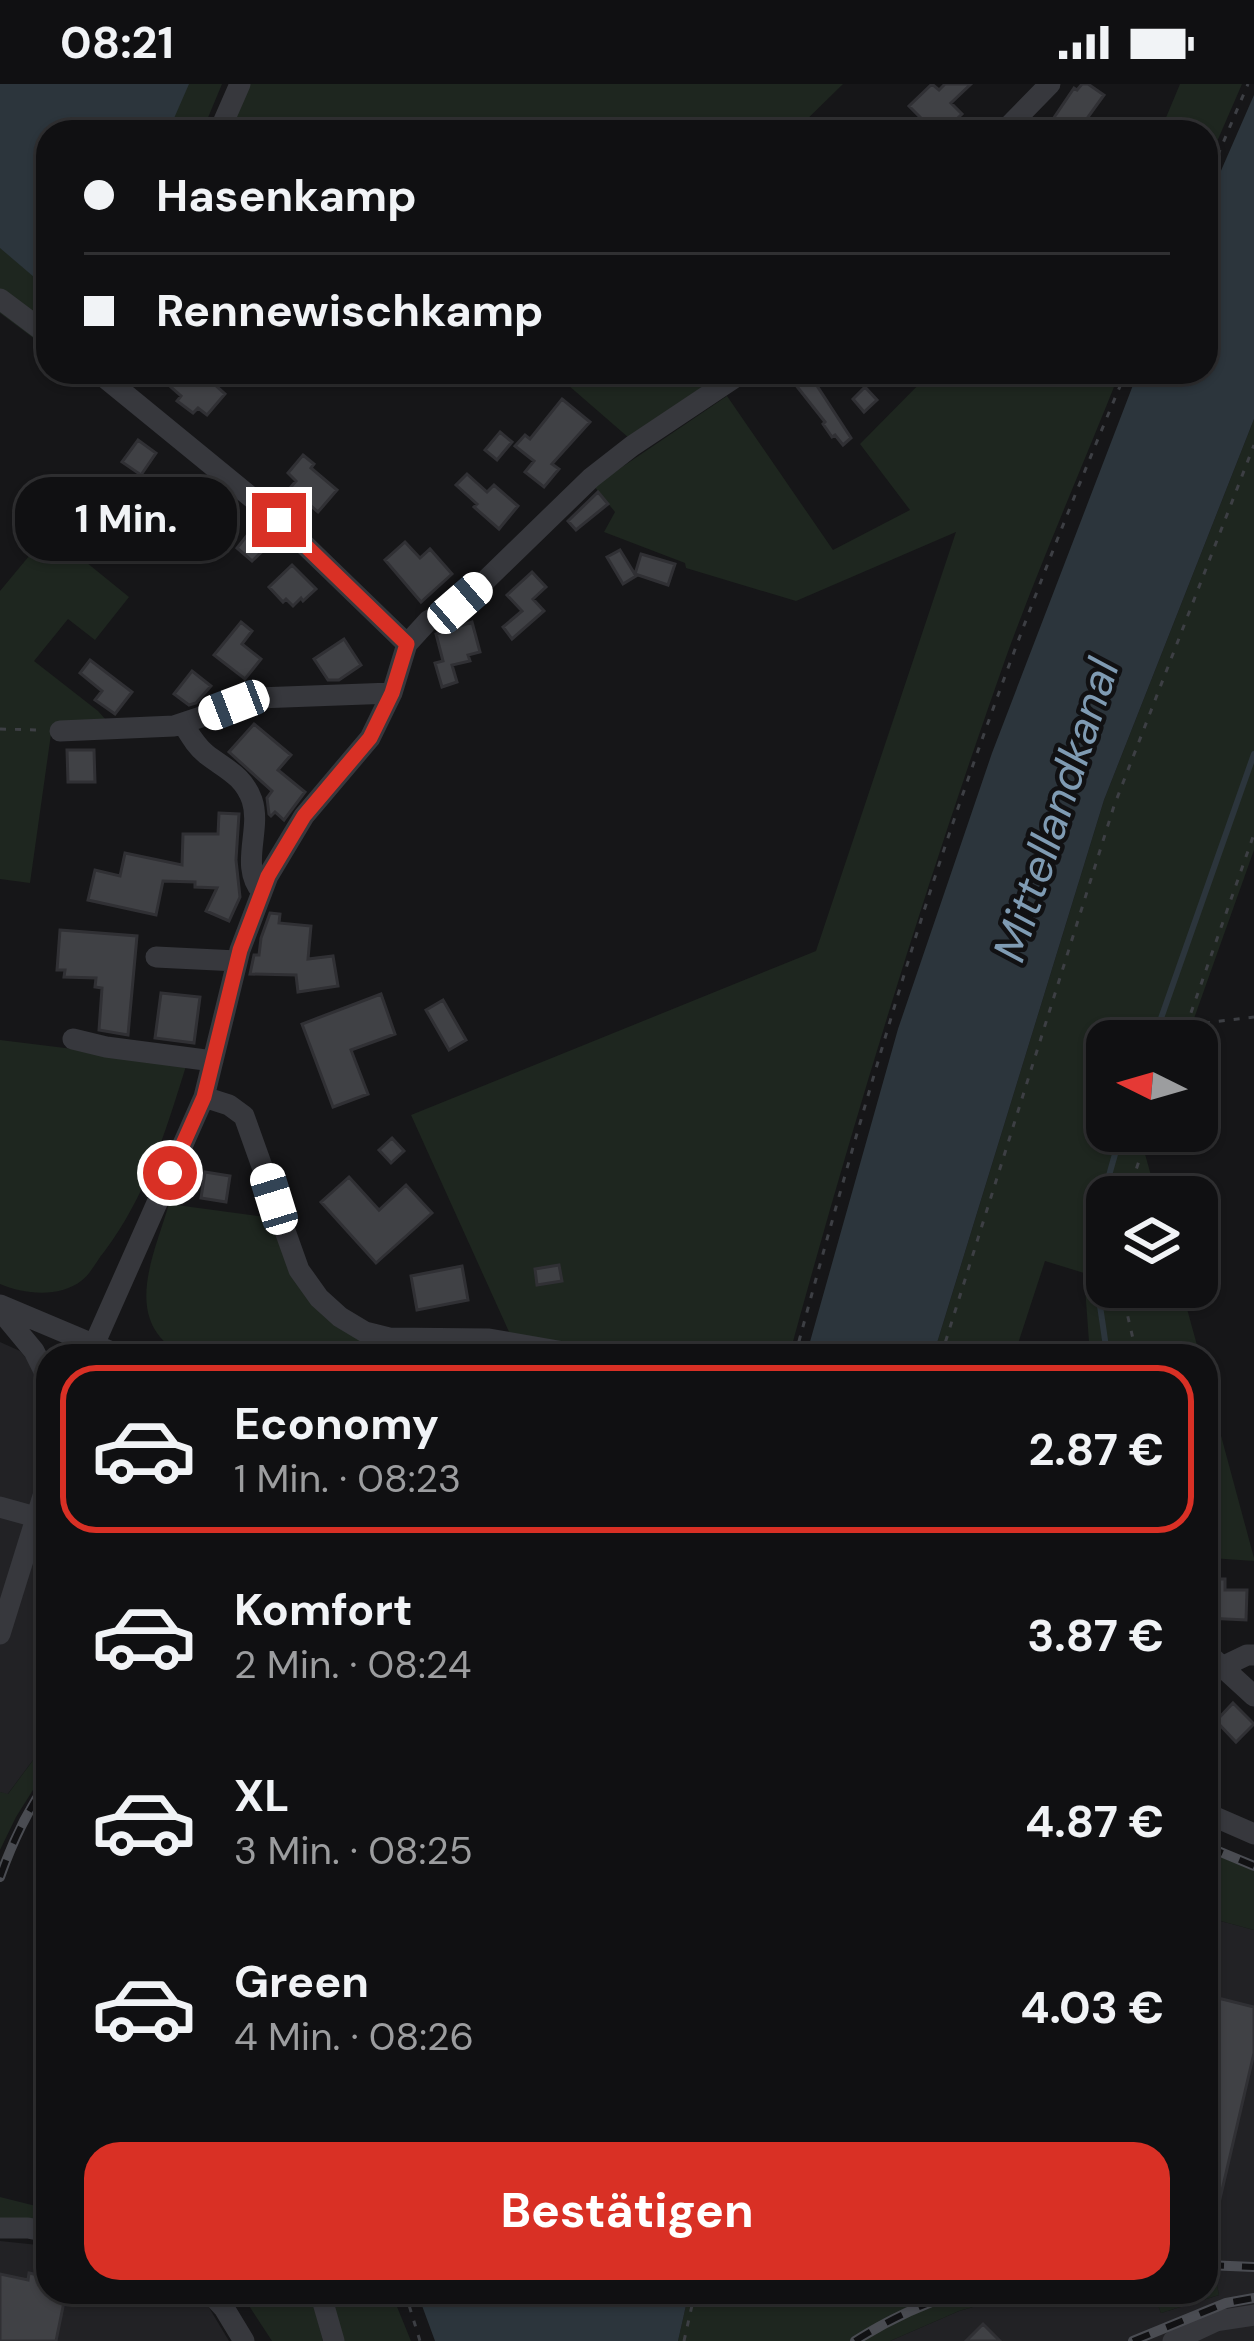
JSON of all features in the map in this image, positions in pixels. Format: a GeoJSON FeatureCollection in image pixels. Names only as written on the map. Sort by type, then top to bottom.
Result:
{"type":"FeatureCollection","features":[{"type":"Feature","properties":{"kind":"street"},"geometry":{"type":"LineString","coordinates":[[224,120],[240,84]]}},
{"type":"Feature","properties":{"kind":"street"},"geometry":{"type":"LineString","coordinates":[[1016,120],[1050,84]]}},
{"type":"Feature","properties":{"kind":"street"},"geometry":{"type":"LineString","coordinates":[[0,299],[36,326]]}},
{"type":"Feature","properties":{"kind":"street"},"geometry":{"type":"LineString","coordinates":[[118,384],[279,520],[407,644]]}},
{"type":"Feature","properties":{"kind":"street"},"geometry":{"type":"LineString","coordinates":[[94,1344],[204,1097],[237,961],[268,876],[304,816],[370,738],[392,693],[407,644],[428,621],[460,603],[486,580],[591,478],[725,384]]}},
{"type":"Feature","properties":{"kind":"street"},"geometry":{"type":"LineString","coordinates":[[60,731],[183,724],[258,698],[392,693]]}},
{"type":"Feature","properties":{"kind":"street"},"geometry":{"type":"LineString","coordinates":[[183,724],[206,754],[243,780],[255,828],[252,872],[262,892]]}},
{"type":"Feature","properties":{"kind":"street"},"geometry":{"type":"LineString","coordinates":[[156,957],[237,961]]}},
{"type":"Feature","properties":{"kind":"street"},"geometry":{"type":"LineString","coordinates":[[74,1039],[213,1060]]}},
{"type":"Feature","properties":{"kind":"street"},"geometry":{"type":"LineString","coordinates":[[204,1097],[244,1116],[286,1240],[319,1298],[383,1344]]}},
{"type":"Feature","properties":{"kind":"street"},"geometry":{"type":"LineString","coordinates":[[0,1307],[78,1344]]}},
{"type":"Feature","properties":{"kind":"street"},"geometry":{"type":"LineString","coordinates":[[0,1307],[36,1355]]}},
{"type":"Feature","properties":{"kind":"street"},"geometry":{"type":"LineString","coordinates":[[425,1344],[489,1339],[518,1344]]}},
{"type":"Feature","properties":{"kind":"street"},"geometry":{"type":"LineString","coordinates":[[0,1508],[36,1517],[2,1624]]}},
{"type":"Feature","properties":{"kind":"street"},"geometry":{"type":"LineString","coordinates":[[1218,1658],[1254,1654]]}},
{"type":"Feature","properties":{"kind":"street"},"geometry":{"type":"LineString","coordinates":[[1218,1663],[1254,1696]]}},
{"type":"Feature","properties":{"kind":"street"},"geometry":{"type":"LineString","coordinates":[[1218,1818],[1254,1834]]}},
{"type":"Feature","properties":{"kind":"street"},"geometry":{"type":"LineString","coordinates":[[0,2228],[36,2230]]}},
{"type":"Feature","properties":{"kind":"street"},"geometry":{"type":"LineString","coordinates":[[218,2304],[244,2341]]}},
{"type":"Feature","properties":{"kind":"street"},"geometry":{"type":"LineString","coordinates":[[323,2304],[334,2341]]}},
{"type":"Feature","properties":{"kind":"street"},"geometry":{"type":"LineString","coordinates":[[1173,2341],[1216,2321],[1254,2315]]}},
{"type":"Feature","properties":{"kind":"path"},"geometry":{"type":"LineString","coordinates":[[1218,155],[1248,84]]}},
{"type":"Feature","properties":{"kind":"path"},"geometry":{"type":"LineString","coordinates":[[798,1344],[925,910],[1001,691],[1121,384]]}},
{"type":"Feature","properties":{"kind":"path"},"geometry":{"type":"LineString","coordinates":[[945,1344],[1114,806],[1254,445]]}},
{"type":"Feature","properties":{"kind":"path"},"geometry":{"type":"LineString","coordinates":[[0,730],[60,731]]}},
{"type":"Feature","properties":{"kind":"path"},"geometry":{"type":"LineString","coordinates":[[1189,1020],[1254,833]]}},
{"type":"Feature","properties":{"kind":"path"},"geometry":{"type":"LineString","coordinates":[[1218,1021],[1254,1017]]}},
{"type":"Feature","properties":{"kind":"path"},"geometry":{"type":"LineString","coordinates":[[1126,1308],[1134,1344]]}},
{"type":"Feature","properties":{"kind":"path"},"geometry":{"type":"LineString","coordinates":[[792,1344],[800,1337]]}},
{"type":"Feature","properties":{"kind":"path"},"geometry":{"type":"LineString","coordinates":[[409,2304],[421,2341]]}},
{"type":"Feature","properties":{"kind":"path"},"geometry":{"type":"LineString","coordinates":[[684,2341],[692,2304]]}},
{"type":"Feature","properties":{"kind":"shaded area"},"geometry":{"type":"Polygon","coordinates":[[[0,84],[222,84],[207,120],[36,120],[36,340],[0,313],[0,84]]]}},
{"type":"Feature","properties":{"kind":"shaded area"},"geometry":{"type":"Polygon","coordinates":[[[245,84],[843,84],[806,120],[229,120],[245,84]]]}},
{"type":"Feature","properties":{"kind":"shaded area"},"geometry":{"type":"Polygon","coordinates":[[[1180,84],[1242,84],[1218,139],[1218,120],[1165,120],[1180,84]]]}},
{"type":"Feature","properties":{"kind":"shaded area"},"geometry":{"type":"Polygon","coordinates":[[[567,384],[708,384],[629,438],[567,384]]]}},
{"type":"Feature","properties":{"kind":"shaded area"},"geometry":{"type":"Polygon","coordinates":[[[919,384],[1115,384],[1032,588],[946,832],[792,1344],[467,1344],[471,1334],[510,1334],[411,1115],[816,951],[956,532],[796,601],[686,568],[685,563],[604,532],[615,512],[594,486],[727,396],[833,550],[910,510],[860,444],[919,384]]]}},
{"type":"Feature","properties":{"kind":"shaded area"},"geometry":{"type":"Polygon","coordinates":[[[1254,419],[1254,850],[1193,1020],[1086,1020],[1086,1152],[1146,1152],[1151,1176],[1086,1176],[1086,1301],[1084,1273],[1045,1261],[1018,1344],[937,1344],[1104,800],[1254,419]]]}},
{"type":"Feature","properties":{"kind":"shaded area"},"geometry":{"type":"Polygon","coordinates":[[[49,532],[129,597],[95,640],[68,619],[34,661],[115,730],[51,734],[30,883],[0,879],[0,591],[49,532]]]}},
{"type":"Feature","properties":{"kind":"shaded area"},"geometry":{"type":"Polygon","coordinates":[[[0,1040],[187,1063],[154,1161],[132,1208],[87,1275],[62,1290],[30,1292],[0,1284],[0,1040]]]}},
{"type":"Feature","properties":{"kind":"shaded area"},"geometry":{"type":"Polygon","coordinates":[[[169,1204],[273,1218],[293,1269],[378,1344],[168,1344],[153,1326],[147,1308],[150,1267],[169,1204]]]}},
{"type":"Feature","properties":{"kind":"shaded area"},"geometry":{"type":"Polygon","coordinates":[[[1087,1308],[1187,1308],[1197,1344],[1089,1344],[1087,1308]]]}},
{"type":"Feature","properties":{"kind":"shaded area"},"geometry":{"type":"Polygon","coordinates":[[[0,1342],[20,1351],[36,1370],[36,1756],[7,1795],[0,1792],[0,1342]]]}},
{"type":"Feature","properties":{"kind":"shaded area"},"geometry":{"type":"Polygon","coordinates":[[[1218,1425],[1254,1561],[1218,1558],[1218,1425]]]}},
{"type":"Feature","properties":{"kind":"shaded area"},"geometry":{"type":"Polygon","coordinates":[[[36,1756],[36,1785],[0,1850],[0,1792],[8,1794],[36,1756]]]}},
{"type":"Feature","properties":{"kind":"shaded area"},"geometry":{"type":"Polygon","coordinates":[[[1218,1856],[1254,1871],[1254,1930],[1218,1920],[1218,1856]]]}},
{"type":"Feature","properties":{"kind":"shaded area"},"geometry":{"type":"Polygon","coordinates":[[[1218,1920],[1254,1930],[1254,2341],[890,2341],[983,2304],[1158,2304],[1161,2313],[1190,2304],[1218,2304],[1218,1920]]]}},
{"type":"Feature","properties":{"kind":"shaded area"},"geometry":{"type":"Polygon","coordinates":[[[0,2197],[36,2206],[36,2224],[0,2219],[0,2197]]]}},
{"type":"Feature","properties":{"kind":"shaded area"},"geometry":{"type":"Polygon","coordinates":[[[0,2241],[36,2245],[36,2304],[207,2304],[229,2341],[0,2341],[0,2241]]]}},
{"type":"Feature","properties":{"kind":"shaded area"},"geometry":{"type":"Polygon","coordinates":[[[248,2304],[313,2304],[323,2341],[272,2341],[248,2304]]]}},
{"type":"Feature","properties":{"kind":"shaded area"},"geometry":{"type":"Polygon","coordinates":[[[328,2304],[396,2304],[411,2341],[339,2341],[328,2304]]]}},
{"type":"Feature","properties":{"kind":"shaded area"},"geometry":{"type":"Polygon","coordinates":[[[686,2304],[983,2304],[890,2341],[678,2341],[686,2304]]]}},
{"type":"Feature","properties":{"kind":"shaded area"},"geometry":{"type":"Polygon","coordinates":[[[1158,2304],[1190,2304],[1161,2313],[1158,2304]]]}},
{"type":"Feature","properties":{"kind":"water"},"geometry":{"type":"Polygon","coordinates":[[[0,84],[189,84],[173,120],[36,120],[36,279],[0,248],[0,84]]]}},
{"type":"Feature","properties":{"kind":"water","name":"Mittellandkanal"},"geometry":{"type":"Polygon","coordinates":[[[1254,95],[1254,419],[1104,800],[937,1344],[809,1344],[898,1029],[992,753],[1133,384],[1218,384],[1218,178],[1254,95]]]}},
{"type":"Feature","properties":{"kind":"water"},"geometry":{"type":"Polygon","coordinates":[[[421,2304],[686,2304],[678,2341],[435,2341],[421,2304]]]}},
{"type":"Feature","properties":{"kind":"building"},"geometry":{"type":"Polygon","coordinates":[[[932,84],[939,90],[945,84],[971,84],[951,103],[962,114],[956,120],[923,120],[909,106],[932,84]]]}},
{"type":"Feature","properties":{"kind":"building"},"geometry":{"type":"Polygon","coordinates":[[[1088,84],[1104,95],[1088,117],[1091,120],[1052,120],[1074,88],[1088,84]]]}},
{"type":"Feature","properties":{"kind":"building"},"geometry":{"type":"Polygon","coordinates":[[[214,384],[225,394],[207,415],[198,408],[193,413],[177,401],[181,396],[171,387],[214,384]]]}},
{"type":"Feature","properties":{"kind":"building"},"geometry":{"type":"Polygon","coordinates":[[[795,384],[816,384],[851,438],[843,445],[832,437],[795,384]]]}},
{"type":"Feature","properties":{"kind":"building"},"geometry":{"type":"Polygon","coordinates":[[[865,387],[877,400],[864,412],[853,399],[865,387]]]}},
{"type":"Feature","properties":{"kind":"building"},"geometry":{"type":"Polygon","coordinates":[[[562,399],[590,422],[552,464],[559,469],[544,487],[525,472],[534,461],[515,446],[525,435],[530,439],[562,399]]]}},
{"type":"Feature","properties":{"kind":"building"},"geometry":{"type":"Polygon","coordinates":[[[500,432],[512,442],[497,460],[485,450],[500,432]]]}},
{"type":"Feature","properties":{"kind":"building"},"geometry":{"type":"Polygon","coordinates":[[[138,440],[156,453],[141,475],[122,462],[138,440]]]}},
{"type":"Feature","properties":{"kind":"building"},"geometry":{"type":"Polygon","coordinates":[[[303,455],[337,490],[318,512],[290,488],[296,481],[288,473],[303,455]]]}},
{"type":"Feature","properties":{"kind":"building"},"geometry":{"type":"Polygon","coordinates":[[[467,474],[487,492],[494,485],[518,506],[499,529],[456,485],[467,474]]]}},
{"type":"Feature","properties":{"kind":"building"},"geometry":{"type":"Polygon","coordinates":[[[598,492],[608,504],[576,530],[568,521],[598,492]]]}},
{"type":"Feature","properties":{"kind":"building"},"geometry":{"type":"Polygon","coordinates":[[[253,528],[271,543],[252,561],[237,548],[253,528]]]}},
{"type":"Feature","properties":{"kind":"building"},"geometry":{"type":"Polygon","coordinates":[[[405,542],[420,558],[430,549],[452,574],[421,602],[385,560],[405,542]]]}},
{"type":"Feature","properties":{"kind":"building"},"geometry":{"type":"Polygon","coordinates":[[[620,550],[636,576],[623,584],[607,557],[620,550]]]}},
{"type":"Feature","properties":{"kind":"building"},"geometry":{"type":"Polygon","coordinates":[[[641,554],[675,564],[668,585],[635,574],[641,554]]]}},
{"type":"Feature","properties":{"kind":"building"},"geometry":{"type":"Polygon","coordinates":[[[292,565],[316,589],[293,606],[269,587],[292,565]]]}},
{"type":"Feature","properties":{"kind":"building"},"geometry":{"type":"Polygon","coordinates":[[[532,572],[546,587],[533,599],[544,611],[512,639],[503,627],[522,611],[507,595],[532,572]]]}},
{"type":"Feature","properties":{"kind":"building"},"geometry":{"type":"Polygon","coordinates":[[[241,622],[252,631],[242,644],[261,659],[245,679],[214,655],[241,622]]]}},
{"type":"Feature","properties":{"kind":"building"},"geometry":{"type":"Polygon","coordinates":[[[472,622],[480,652],[468,655],[470,661],[452,665],[457,682],[442,687],[435,663],[443,661],[436,634],[472,622]]]}},
{"type":"Feature","properties":{"kind":"building"},"geometry":{"type":"Polygon","coordinates":[[[344,639],[361,665],[339,680],[328,680],[314,659],[344,639]]]}},
{"type":"Feature","properties":{"kind":"building"},"geometry":{"type":"Polygon","coordinates":[[[90,660],[132,692],[115,714],[95,700],[102,691],[80,673],[90,660]]]}},
{"type":"Feature","properties":{"kind":"building"},"geometry":{"type":"Polygon","coordinates":[[[192,671],[211,686],[189,705],[174,694],[192,671]]]}},
{"type":"Feature","properties":{"kind":"building"},"geometry":{"type":"Polygon","coordinates":[[[254,724],[291,755],[278,770],[305,792],[284,820],[275,812],[269,814],[267,798],[272,791],[229,752],[254,724]]]}},
{"type":"Feature","properties":{"kind":"building"},"geometry":{"type":"Polygon","coordinates":[[[67,750],[94,750],[95,782],[68,782],[67,750]]]}},
{"type":"Feature","properties":{"kind":"building"},"geometry":{"type":"Polygon","coordinates":[[[219,813],[239,814],[240,897],[229,921],[206,911],[217,888],[195,887],[195,882],[163,881],[156,915],[88,900],[95,870],[120,876],[125,853],[182,865],[183,834],[218,834],[219,813]]]}},
{"type":"Feature","properties":{"kind":"building"},"geometry":{"type":"Polygon","coordinates":[[[270,913],[280,914],[279,923],[311,926],[308,959],[333,956],[338,986],[298,992],[296,975],[250,974],[270,913]]]}},
{"type":"Feature","properties":{"kind":"building"},"geometry":{"type":"Polygon","coordinates":[[[60,930],[137,936],[128,1035],[99,1030],[102,988],[95,987],[96,978],[64,977],[65,970],[57,970],[60,930]]]}},
{"type":"Feature","properties":{"kind":"building"},"geometry":{"type":"Polygon","coordinates":[[[161,993],[200,997],[194,1043],[155,1038],[161,993]]]}},
{"type":"Feature","properties":{"kind":"building"},"geometry":{"type":"Polygon","coordinates":[[[381,994],[395,1034],[351,1050],[368,1094],[333,1107],[302,1024],[381,994]]]}},
{"type":"Feature","properties":{"kind":"building"},"geometry":{"type":"Polygon","coordinates":[[[443,1000],[466,1040],[449,1050],[426,1010],[443,1000]]]}},
{"type":"Feature","properties":{"kind":"building"},"geometry":{"type":"Polygon","coordinates":[[[392,1138],[404,1151],[391,1163],[379,1150],[392,1138]]]}},
{"type":"Feature","properties":{"kind":"building"},"geometry":{"type":"Polygon","coordinates":[[[205,1172],[230,1176],[226,1202],[201,1198],[205,1172]]]}},
{"type":"Feature","properties":{"kind":"building"},"geometry":{"type":"Polygon","coordinates":[[[349,1177],[379,1210],[406,1185],[432,1213],[376,1263],[321,1202],[349,1177]]]}},
{"type":"Feature","properties":{"kind":"building"},"geometry":{"type":"Polygon","coordinates":[[[559,1265],[562,1281],[537,1285],[535,1269],[559,1265]]]}},
{"type":"Feature","properties":{"kind":"building"},"geometry":{"type":"Polygon","coordinates":[[[462,1266],[468,1300],[417,1310],[411,1276],[462,1266]]]}},
{"type":"Feature","properties":{"kind":"building"},"geometry":{"type":"Polygon","coordinates":[[[1218,1579],[1225,1579],[1225,1590],[1247,1590],[1246,1620],[1218,1619],[1218,1579]]]}},
{"type":"Feature","properties":{"kind":"building"},"geometry":{"type":"Polygon","coordinates":[[[1233,1703],[1254,1724],[1236,1742],[1218,1719],[1233,1703]]]}},
{"type":"Feature","properties":{"kind":"building"},"geometry":{"type":"Polygon","coordinates":[[[1218,1998],[1254,2007],[1254,2053],[1218,2207],[1218,1998]]]}},
{"type":"Feature","properties":{"kind":"building"},"geometry":{"type":"Polygon","coordinates":[[[29,2273],[36,2274],[36,2304],[64,2304],[56,2341],[0,2341],[0,2274],[28,2280],[29,2273]]]}},
{"type":"Feature","properties":{"kind":"building"},"geometry":{"type":"Polygon","coordinates":[[[983,2324],[1000,2341],[966,2341],[983,2324]]]}},
{"type":"Feature","properties":{"kind":"waterway"},"geometry":{"type":"LineString","coordinates":[[1160,1020],[1254,754]]}},
{"type":"Feature","properties":{"kind":"waterway"},"geometry":{"type":"LineString","coordinates":[[1105,1344],[1097,1236],[1116,1152]]}},
{"type":"Feature","properties":{"kind":"railway"},"geometry":{"type":"LineString","coordinates":[[0,1877],[36,1799]]}},
{"type":"Feature","properties":{"kind":"railway"},"geometry":{"type":"LineString","coordinates":[[1218,1851],[1254,1866]]}},
{"type":"Feature","properties":{"kind":"railway"},"geometry":{"type":"LineString","coordinates":[[1218,2266],[1254,2267]]}},
{"type":"Feature","properties":{"kind":"railway"},"geometry":{"type":"LineString","coordinates":[[1133,2341],[1226,2303],[1254,2298]]}},
{"type":"Feature","properties":{"kind":"railway"},"geometry":{"type":"LineString","coordinates":[[855,2341],[927,2304]]}},
{"type":"Feature","properties":{"kind":"route"},"geometry":{"type":"LineString","coordinates":[[170,1173],[204,1097],[240,950],[268,876],[304,816],[370,738],[392,693],[407,644],[279,520]]}}]}
